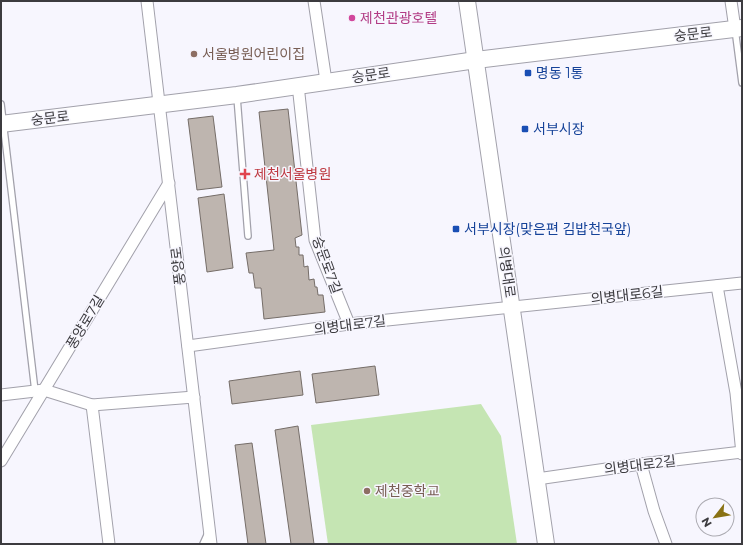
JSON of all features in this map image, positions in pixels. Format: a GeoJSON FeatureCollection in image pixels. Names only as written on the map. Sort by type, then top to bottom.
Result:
{"type":"FeatureCollection","features":[{"type":"Feature","properties":{"kind":"street","name":"풍양로"},"geometry":{"type":"LineString","coordinates":[[147,1],[210,544]]}},
{"type":"Feature","properties":{"kind":"street"},"geometry":{"type":"LineString","coordinates":[[314,1],[326,81]]}},
{"type":"Feature","properties":{"kind":"street","name":"의병대로"},"geometry":{"type":"LineString","coordinates":[[467,1],[546,544]]}},
{"type":"Feature","properties":{"kind":"street"},"geometry":{"type":"LineString","coordinates":[[731,1],[738,29]]}},
{"type":"Feature","properties":{"kind":"street","name":"숭문로"},"geometry":{"type":"LineString","coordinates":[[2,124],[237,95],[476,60],[738,29]]}},
{"type":"Feature","properties":{"kind":"street","name":"숭문로7길"},"geometry":{"type":"LineString","coordinates":[[298,85],[315,240],[349,324]]}},
{"type":"Feature","properties":{"kind":"street","name":"풍양로7길"},"geometry":{"type":"LineString","coordinates":[[1,461],[39,390],[169,183]]}},
{"type":"Feature","properties":{"kind":"street","name":"의병대로6길"},"geometry":{"type":"LineString","coordinates":[[512,307],[742,283]]}},
{"type":"Feature","properties":{"kind":"street"},"geometry":{"type":"LineString","coordinates":[[717,286],[736,393],[742,453]]}},
{"type":"Feature","properties":{"kind":"street","name":"의병대로7길"},"geometry":{"type":"LineString","coordinates":[[188,346],[349,324],[512,307]]}},
{"type":"Feature","properties":{"kind":"street"},"geometry":{"type":"LineString","coordinates":[[1,395],[39,390],[92,405],[194,397]]}},
{"type":"Feature","properties":{"kind":"street"},"geometry":{"type":"LineString","coordinates":[[92,405],[109,544]]}},
{"type":"Feature","properties":{"kind":"street","name":"의병대로2길"},"geometry":{"type":"LineString","coordinates":[[537,479],[641,464],[742,453]]}},
{"type":"Feature","properties":{"kind":"street"},"geometry":{"type":"LineString","coordinates":[[641,464],[654,511],[666,544]]}},
{"type":"Feature","properties":{"kind":"lane"},"geometry":{"type":"LineString","coordinates":[[738,29],[742,83]]}},
{"type":"Feature","properties":{"kind":"lane"},"geometry":{"type":"LineString","coordinates":[[237,95],[248,236]]}},
{"type":"Feature","properties":{"kind":"lane"},"geometry":{"type":"LineString","coordinates":[[1,104],[2,124],[39,390]]}},
{"type":"Feature","properties":{"kind":"lane"},"geometry":{"type":"LineString","coordinates":[[203,544],[209,532]]}},
{"type":"Feature","properties":{"kind":"green space"},"geometry":{"type":"Polygon","coordinates":[[[481,404],[501,436],[517,544],[328,544],[311,425],[481,404]]]}},
{"type":"Feature","properties":{"kind":"building"},"geometry":{"type":"Polygon","coordinates":[[[288,109],[302,235],[295,238],[296,247],[299,247],[299,255],[303,255],[304,267],[308,266],[309,280],[314,279],[318,295],[323,295],[325,312],[264,319],[261,288],[255,288],[253,273],[249,273],[246,253],[274,250],[259,112],[288,109]]]}},
{"type":"Feature","properties":{"kind":"building"},"geometry":{"type":"Polygon","coordinates":[[[213,116],[222,187],[197,190],[188,119],[213,116]]]}},
{"type":"Feature","properties":{"kind":"building"},"geometry":{"type":"Polygon","coordinates":[[[224,194],[233,268],[207,272],[198,198],[224,194]]]}},
{"type":"Feature","properties":{"kind":"building"},"geometry":{"type":"Polygon","coordinates":[[[375,366],[379,395],[316,403],[312,374],[375,366]]]}},
{"type":"Feature","properties":{"kind":"building"},"geometry":{"type":"Polygon","coordinates":[[[300,371],[303,395],[232,404],[229,381],[300,371]]]}},
{"type":"Feature","properties":{"kind":"building"},"geometry":{"type":"Polygon","coordinates":[[[298,426],[314,544],[291,544],[275,430],[298,426]]]}},
{"type":"Feature","properties":{"kind":"building"},"geometry":{"type":"Polygon","coordinates":[[[252,443],[266,544],[248,544],[235,445],[252,443]]]}},
{"type":"Feature","properties":{"kind":"place","name":"제천관광호텔"},"geometry":{"type":"Point","coordinates":[352,18]}},
{"type":"Feature","properties":{"kind":"place","name":"서울병원어린이집"},"geometry":{"type":"Point","coordinates":[194,54]}},
{"type":"Feature","properties":{"kind":"place","name":"명동 1통"},"geometry":{"type":"Point","coordinates":[528,73]}},
{"type":"Feature","properties":{"kind":"place","name":"서부시장"},"geometry":{"type":"Point","coordinates":[525,129]}},
{"type":"Feature","properties":{"kind":"place","name":"제천서울병원"},"geometry":{"type":"Point","coordinates":[245,174]}},
{"type":"Feature","properties":{"kind":"place","name":"서부시장(맞은편 김밥천국앞)"},"geometry":{"type":"Point","coordinates":[456,229]}},
{"type":"Feature","properties":{"kind":"place","name":"제천중학교"},"geometry":{"type":"Point","coordinates":[367,491]}}]}
